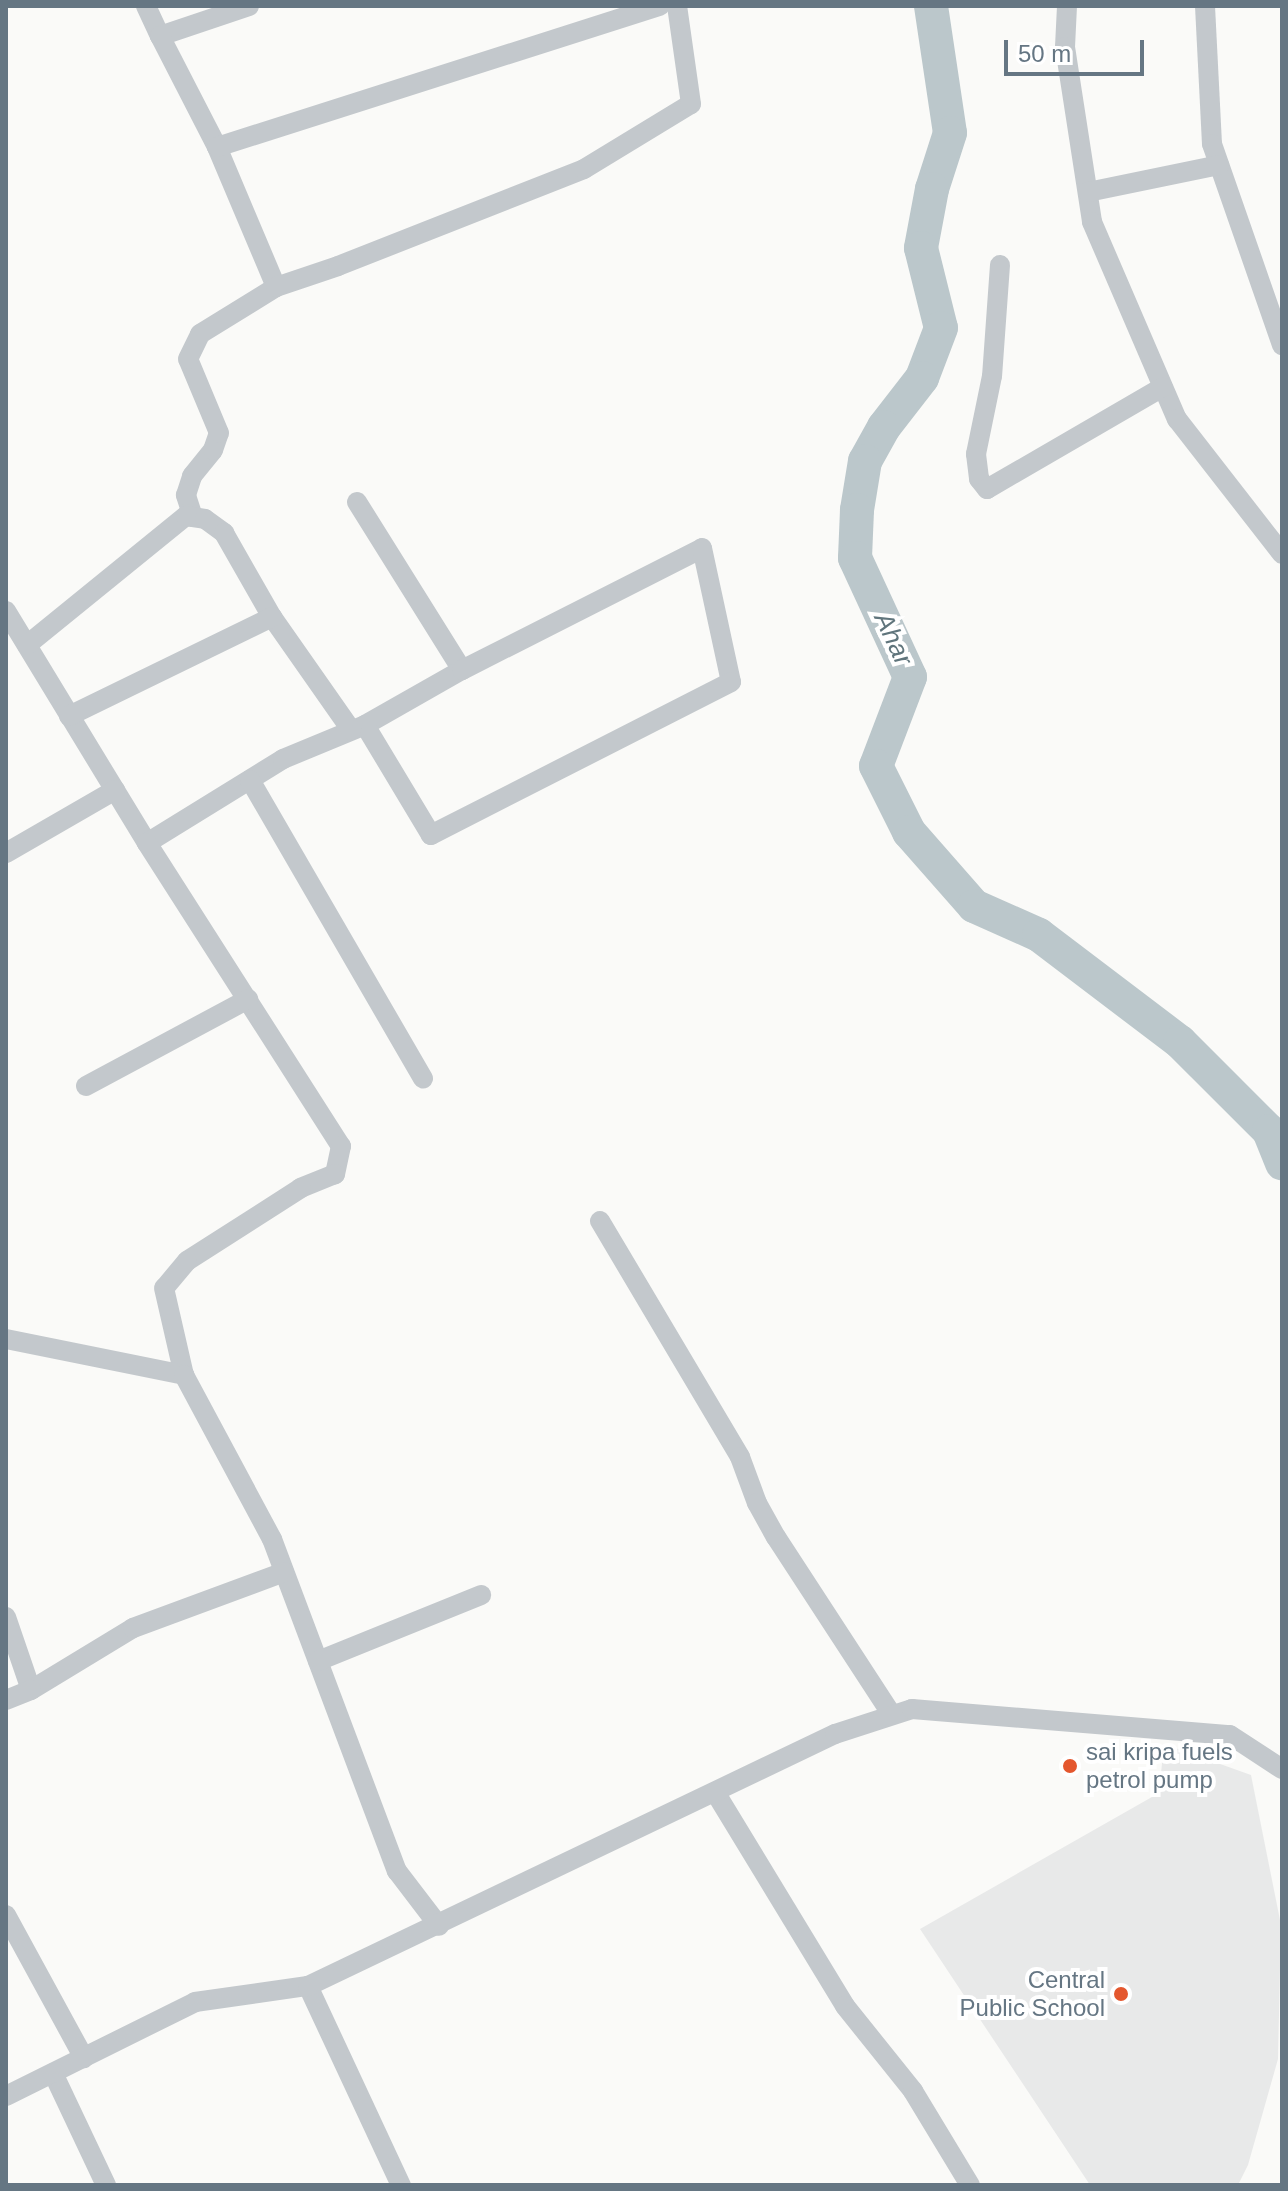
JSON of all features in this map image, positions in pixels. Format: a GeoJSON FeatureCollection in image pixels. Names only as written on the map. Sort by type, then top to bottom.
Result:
{"type":"FeatureCollection","features":[{"type":"Feature","properties":{"kind":"street"},"geometry":{"type":"LineString","coordinates":[[146,6],[217,147],[276,287]]}},
{"type":"Feature","properties":{"kind":"street"},"geometry":{"type":"LineString","coordinates":[[160,36],[249,6]]}},
{"type":"Feature","properties":{"kind":"street"},"geometry":{"type":"LineString","coordinates":[[217,147],[660,6]]}},
{"type":"Feature","properties":{"kind":"street"},"geometry":{"type":"LineString","coordinates":[[193,517],[186,495],[192,476],[213,450],[219,433],[188,359],[200,334],[276,287],[338,266],[584,169],[691,104],[677,6]]}},
{"type":"Feature","properties":{"kind":"street"},"geometry":{"type":"LineString","coordinates":[[1067,6],[1065,47],[1092,222],[1177,419],[1282,554]]}},
{"type":"Feature","properties":{"kind":"street"},"geometry":{"type":"LineString","coordinates":[[1205,6],[1212,144],[1282,345]]}},
{"type":"Feature","properties":{"kind":"street"},"geometry":{"type":"LineString","coordinates":[[1088,192],[1219,165]]}},
{"type":"Feature","properties":{"kind":"street"},"geometry":{"type":"LineString","coordinates":[[1000,265],[992,376],[976,454],[979,479],[987,489],[1163,387]]}},
{"type":"Feature","properties":{"kind":"street"},"geometry":{"type":"LineString","coordinates":[[357,502],[462,670]]}},
{"type":"Feature","properties":{"kind":"street"},"geometry":{"type":"LineString","coordinates":[[27,645],[186,516],[205,519],[224,533],[272,617],[358,728],[431,835],[731,682],[702,548],[462,670],[358,728],[283,759],[147,843]]}},
{"type":"Feature","properties":{"kind":"street"},"geometry":{"type":"LineString","coordinates":[[6,611],[147,843],[341,1146],[335,1174],[301,1188],[187,1261],[164,1288],[184,1375],[272,1539],[397,1871],[439,1926]]}},
{"type":"Feature","properties":{"kind":"street"},"geometry":{"type":"LineString","coordinates":[[69,716],[272,617]]}},
{"type":"Feature","properties":{"kind":"street"},"geometry":{"type":"LineString","coordinates":[[250,780],[423,1078]]}},
{"type":"Feature","properties":{"kind":"street"},"geometry":{"type":"LineString","coordinates":[[6,853],[115,790]]}},
{"type":"Feature","properties":{"kind":"street"},"geometry":{"type":"LineString","coordinates":[[86,1086],[248,999]]}},
{"type":"Feature","properties":{"kind":"street"},"geometry":{"type":"LineString","coordinates":[[600,1221],[740,1457],[757,1503],[776,1537],[892,1715]]}},
{"type":"Feature","properties":{"kind":"street"},"geometry":{"type":"LineString","coordinates":[[6,1339],[184,1375]]}},
{"type":"Feature","properties":{"kind":"street"},"geometry":{"type":"LineString","coordinates":[[6,1700],[31,1690],[133,1628],[284,1572]]}},
{"type":"Feature","properties":{"kind":"street"},"geometry":{"type":"LineString","coordinates":[[318,1661],[481,1595]]}},
{"type":"Feature","properties":{"kind":"street"},"geometry":{"type":"LineString","coordinates":[[6,1617],[31,1690]]}},
{"type":"Feature","properties":{"kind":"street"},"geometry":{"type":"LineString","coordinates":[[6,2096],[195,2002],[308,1986],[835,1734],[912,1709],[1230,1735],[1282,1769]]}},
{"type":"Feature","properties":{"kind":"street"},"geometry":{"type":"LineString","coordinates":[[715,1792],[845,2006],[913,2091],[970,2185]]}},
{"type":"Feature","properties":{"kind":"street"},"geometry":{"type":"LineString","coordinates":[[6,1915],[84,2058]]}},
{"type":"Feature","properties":{"kind":"street"},"geometry":{"type":"LineString","coordinates":[[308,1986],[401,2185]]}},
{"type":"Feature","properties":{"kind":"street"},"geometry":{"type":"LineString","coordinates":[[53,2073],[106,2185]]}},
{"type":"Feature","properties":{"kind":"shaded area","name":"Central Public School"},"geometry":{"type":"Polygon","coordinates":[[[1164,1744],[1251,1775],[1281,1925],[1278,2059],[1248,2165],[1238,2185],[1090,2185],[920,1929],[1159,1793],[1164,1744]]]}},
{"type":"Feature","properties":{"kind":"waterway","name":"Ahar"},"geometry":{"type":"LineString","coordinates":[[931,6],[950,133],[932,189],[921,248],[941,328],[922,378],[884,427],[865,461],[857,510],[855,558],[910,677],[876,766],[909,832],[974,906],[1039,935],[1180,1042],[1269,1131],[1282,1163]]}},
{"type":"Feature","properties":{"kind":"place","name":"sai kripa fuels petrol pump"},"geometry":{"type":"Point","coordinates":[1070,1766]}},
{"type":"Feature","properties":{"kind":"place","name":"Central Public School"},"geometry":{"type":"Point","coordinates":[1121,1994]}}]}
